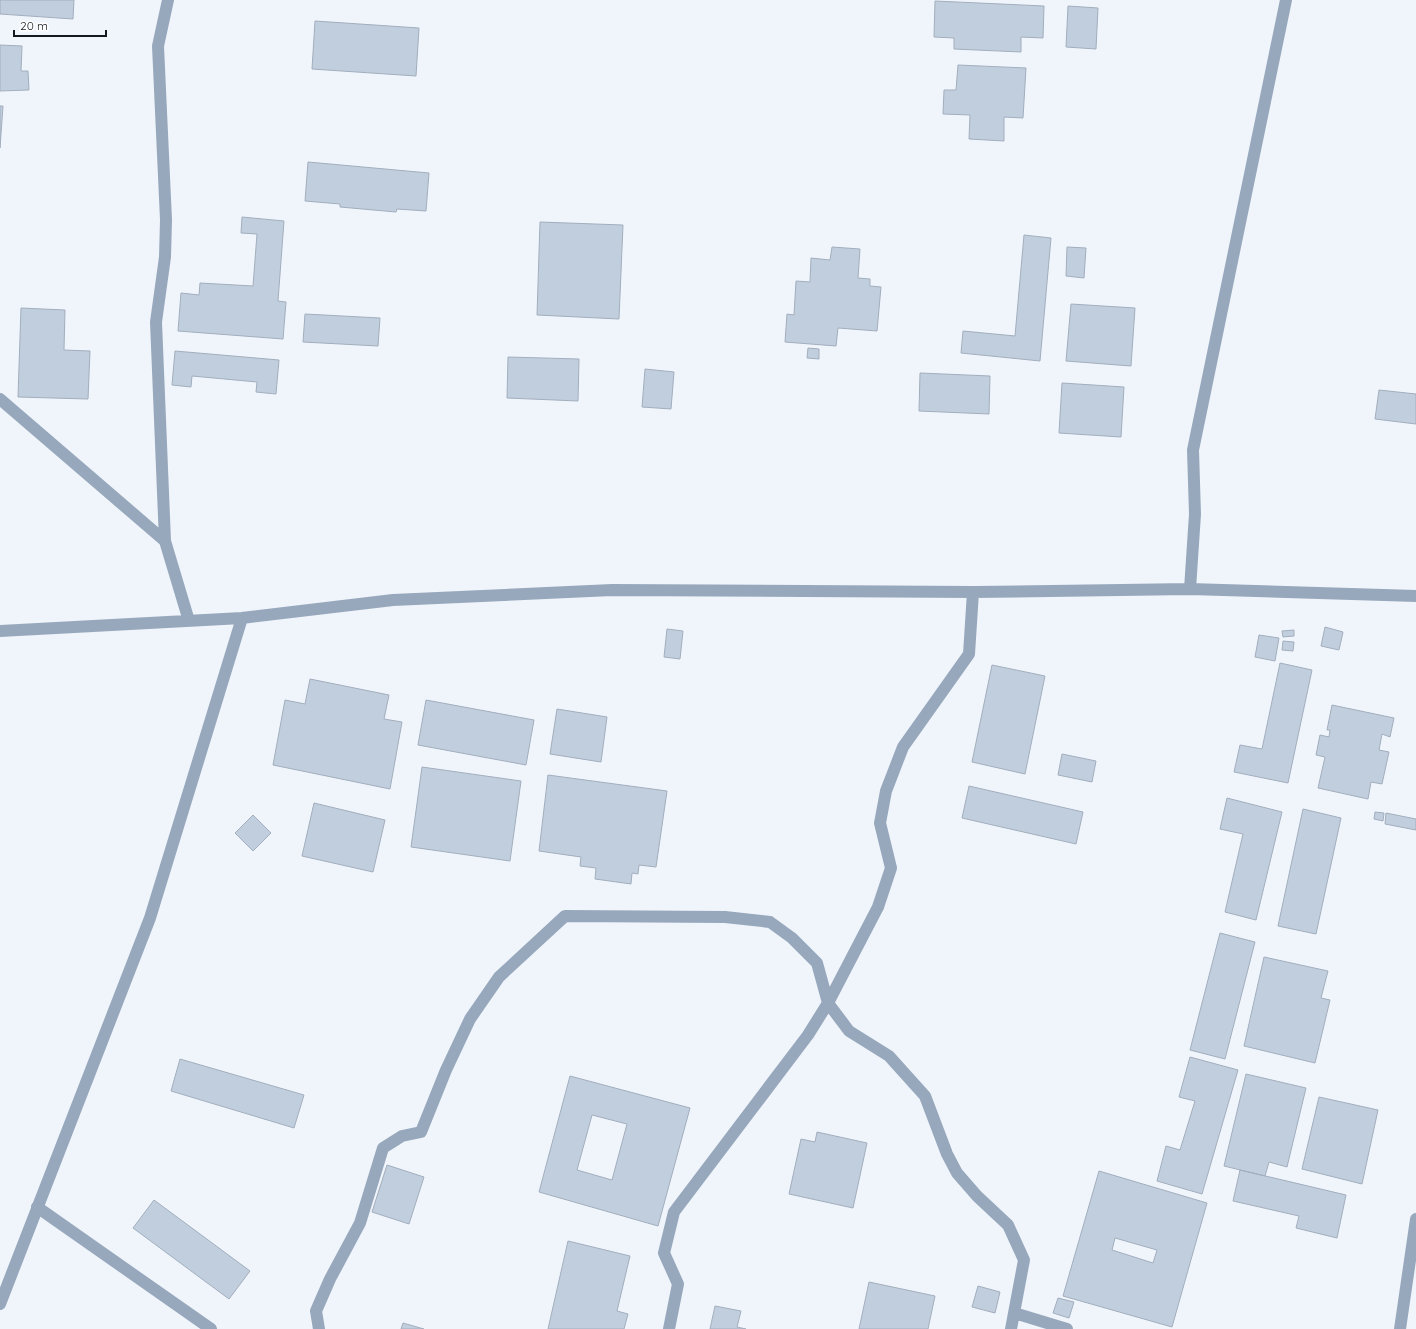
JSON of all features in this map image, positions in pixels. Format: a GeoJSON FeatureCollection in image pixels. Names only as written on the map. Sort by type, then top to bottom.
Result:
{"type":"FeatureCollection","features":[{"type":"Feature","properties":{"kind":"street"},"geometry":{"type":"LineString","coordinates":[[168,0],[158,46],[166,220],[165,257],[156,322],[165,541],[189,621]]}},
{"type":"Feature","properties":{"kind":"street"},"geometry":{"type":"LineString","coordinates":[[1190,589],[1195,514],[1193,450],[1286,0]]}},
{"type":"Feature","properties":{"kind":"street"},"geometry":{"type":"LineString","coordinates":[[0,399],[165,541]]}},
{"type":"Feature","properties":{"kind":"street"},"geometry":{"type":"LineString","coordinates":[[0,631],[242,618],[393,600],[612,590],[973,592],[1190,589],[1416,596]]}},
{"type":"Feature","properties":{"kind":"street"},"geometry":{"type":"LineString","coordinates":[[669,1329],[678,1284],[664,1253],[674,1212],[808,1035],[828,1003],[878,907],[891,868],[880,823],[886,791],[904,747],[969,654],[973,592]]}},
{"type":"Feature","properties":{"kind":"street"},"geometry":{"type":"LineString","coordinates":[[0,1304],[150,918],[242,618]]}},
{"type":"Feature","properties":{"kind":"street"},"geometry":{"type":"LineString","coordinates":[[319,1329],[316,1311],[330,1279],[360,1223],[383,1148],[402,1136],[421,1132],[446,1070],[470,1018],[499,977],[565,916],[725,917],[770,922],[792,938],[817,963],[828,1003],[850,1031],[889,1056],[925,1096],[947,1154],[957,1173],[977,1196],[1008,1225],[1024,1260],[1011,1329]]}},
{"type":"Feature","properties":{"kind":"street"},"geometry":{"type":"LineString","coordinates":[[37,1207],[211,1329]]}},
{"type":"Feature","properties":{"kind":"street"},"geometry":{"type":"LineString","coordinates":[[1400,1329],[1416,1218]]}},
{"type":"Feature","properties":{"kind":"street"},"geometry":{"type":"LineString","coordinates":[[1014,1313],[1067,1329]]}},
{"type":"Feature","properties":{"kind":"building"},"geometry":{"type":"Polygon","coordinates":[[[0,0],[74,0],[73,19],[0,14],[0,0]]]}},
{"type":"Feature","properties":{"kind":"building"},"geometry":{"type":"Polygon","coordinates":[[[935,1],[1044,6],[1043,38],[1021,37],[1021,52],[954,49],[954,38],[934,37],[935,1]]]}},
{"type":"Feature","properties":{"kind":"building"},"geometry":{"type":"Polygon","coordinates":[[[1068,6],[1098,8],[1096,49],[1066,47],[1068,6]]]}},
{"type":"Feature","properties":{"kind":"building"},"geometry":{"type":"Polygon","coordinates":[[[315,21],[419,28],[416,76],[312,69],[315,21]]]}},
{"type":"Feature","properties":{"kind":"building"},"geometry":{"type":"Polygon","coordinates":[[[0,45],[22,46],[21,71],[28,71],[29,90],[0,91],[0,45]]]}},
{"type":"Feature","properties":{"kind":"building"},"geometry":{"type":"Polygon","coordinates":[[[958,65],[1026,68],[1023,118],[1004,117],[1004,141],[969,139],[970,115],[943,114],[944,90],[956,90],[958,65]]]}},
{"type":"Feature","properties":{"kind":"building"},"geometry":{"type":"Polygon","coordinates":[[[0,106],[3,106],[0,148],[0,106]]]}},
{"type":"Feature","properties":{"kind":"building"},"geometry":{"type":"Polygon","coordinates":[[[308,162],[429,173],[426,211],[397,209],[396,212],[340,207],[340,204],[305,201],[308,162]]]}},
{"type":"Feature","properties":{"kind":"building"},"geometry":{"type":"Polygon","coordinates":[[[242,217],[284,221],[278,301],[286,302],[283,339],[178,331],[181,293],[199,295],[200,283],[253,286],[257,234],[241,233],[242,217]]]}},
{"type":"Feature","properties":{"kind":"building"},"geometry":{"type":"Polygon","coordinates":[[[540,222],[623,225],[619,319],[537,315],[540,222]]]}},
{"type":"Feature","properties":{"kind":"building"},"geometry":{"type":"Polygon","coordinates":[[[1024,235],[1051,238],[1040,361],[961,353],[963,331],[1015,336],[1024,235]]]}},
{"type":"Feature","properties":{"kind":"building"},"geometry":{"type":"Polygon","coordinates":[[[832,247],[860,249],[858,278],[870,279],[870,286],[881,287],[877,331],[838,328],[836,346],[785,342],[787,314],[794,315],[796,281],[810,282],[811,258],[830,260],[832,247]]]}},
{"type":"Feature","properties":{"kind":"building"},"geometry":{"type":"Polygon","coordinates":[[[1067,247],[1086,248],[1084,278],[1066,276],[1067,247]]]}},
{"type":"Feature","properties":{"kind":"building"},"geometry":{"type":"Polygon","coordinates":[[[1071,304],[1135,308],[1131,366],[1066,361],[1071,304]]]}},
{"type":"Feature","properties":{"kind":"building"},"geometry":{"type":"Polygon","coordinates":[[[21,308],[65,310],[64,350],[90,351],[88,399],[18,397],[21,308]]]}},
{"type":"Feature","properties":{"kind":"building"},"geometry":{"type":"Polygon","coordinates":[[[305,314],[380,318],[378,346],[303,342],[305,314]]]}},
{"type":"Feature","properties":{"kind":"building"},"geometry":{"type":"Polygon","coordinates":[[[808,348],[819,349],[819,359],[807,358],[808,348]]]}},
{"type":"Feature","properties":{"kind":"building"},"geometry":{"type":"Polygon","coordinates":[[[175,351],[279,360],[276,394],[256,392],[257,382],[192,376],[191,387],[172,385],[175,351]]]}},
{"type":"Feature","properties":{"kind":"building"},"geometry":{"type":"Polygon","coordinates":[[[508,357],[579,359],[578,401],[507,398],[508,357]]]}},
{"type":"Feature","properties":{"kind":"building"},"geometry":{"type":"Polygon","coordinates":[[[645,369],[674,372],[671,409],[642,407],[645,369]]]}},
{"type":"Feature","properties":{"kind":"building"},"geometry":{"type":"Polygon","coordinates":[[[920,373],[990,376],[989,414],[919,411],[920,373]]]}},
{"type":"Feature","properties":{"kind":"building"},"geometry":{"type":"Polygon","coordinates":[[[1062,383],[1124,387],[1121,437],[1059,433],[1062,383]]]}},
{"type":"Feature","properties":{"kind":"building"},"geometry":{"type":"Polygon","coordinates":[[[1379,390],[1416,394],[1416,424],[1375,419],[1379,390]]]}},
{"type":"Feature","properties":{"kind":"building"},"geometry":{"type":"Polygon","coordinates":[[[1325,627],[1343,632],[1339,650],[1321,646],[1325,627]]]}},
{"type":"Feature","properties":{"kind":"building"},"geometry":{"type":"Polygon","coordinates":[[[667,629],[683,631],[680,659],[664,657],[667,629]]]}},
{"type":"Feature","properties":{"kind":"building"},"geometry":{"type":"Polygon","coordinates":[[[1294,630],[1294,636],[1283,637],[1282,631],[1294,630]]]}},
{"type":"Feature","properties":{"kind":"building"},"geometry":{"type":"Polygon","coordinates":[[[1259,635],[1279,638],[1275,661],[1255,657],[1259,635]]]}},
{"type":"Feature","properties":{"kind":"building"},"geometry":{"type":"Polygon","coordinates":[[[1283,641],[1294,642],[1293,651],[1282,650],[1283,641]]]}},
{"type":"Feature","properties":{"kind":"building"},"geometry":{"type":"Polygon","coordinates":[[[1280,663],[1312,670],[1288,783],[1234,772],[1240,745],[1262,749],[1280,663]]]}},
{"type":"Feature","properties":{"kind":"building"},"geometry":{"type":"Polygon","coordinates":[[[992,665],[1045,676],[1025,774],[972,762],[992,665]]]}},
{"type":"Feature","properties":{"kind":"building"},"geometry":{"type":"Polygon","coordinates":[[[310,679],[389,695],[384,719],[402,722],[390,789],[273,765],[285,700],[305,704],[310,679]]]}},
{"type":"Feature","properties":{"kind":"building"},"geometry":{"type":"Polygon","coordinates":[[[426,700],[534,720],[526,765],[418,745],[426,700]]]}},
{"type":"Feature","properties":{"kind":"building"},"geometry":{"type":"Polygon","coordinates":[[[1332,705],[1394,718],[1390,737],[1382,734],[1379,750],[1389,752],[1382,784],[1371,782],[1368,799],[1318,788],[1325,757],[1316,755],[1320,735],[1329,737],[1330,730],[1327,730],[1332,705]]]}},
{"type":"Feature","properties":{"kind":"building"},"geometry":{"type":"Polygon","coordinates":[[[557,709],[607,717],[601,762],[550,754],[557,709]]]}},
{"type":"Feature","properties":{"kind":"building"},"geometry":{"type":"Polygon","coordinates":[[[1062,754],[1096,761],[1092,782],[1058,775],[1062,754]]]}},
{"type":"Feature","properties":{"kind":"building"},"geometry":{"type":"Polygon","coordinates":[[[422,767],[521,781],[510,861],[411,847],[422,767]]]}},
{"type":"Feature","properties":{"kind":"building"},"geometry":{"type":"Polygon","coordinates":[[[548,775],[667,791],[656,867],[639,865],[638,874],[632,873],[631,884],[595,879],[596,868],[580,866],[581,857],[539,851],[548,775]]]}},
{"type":"Feature","properties":{"kind":"building"},"geometry":{"type":"Polygon","coordinates":[[[969,786],[1083,812],[1076,844],[962,818],[969,786]]]}},
{"type":"Feature","properties":{"kind":"building"},"geometry":{"type":"Polygon","coordinates":[[[1227,798],[1282,812],[1256,920],[1225,912],[1243,834],[1220,829],[1227,798]]]}},
{"type":"Feature","properties":{"kind":"building"},"geometry":{"type":"Polygon","coordinates":[[[314,803],[385,820],[373,872],[302,856],[314,803]]]}},
{"type":"Feature","properties":{"kind":"building"},"geometry":{"type":"Polygon","coordinates":[[[1303,809],[1341,818],[1316,934],[1278,926],[1303,809]]]}},
{"type":"Feature","properties":{"kind":"building"},"geometry":{"type":"Polygon","coordinates":[[[1375,812],[1384,813],[1383,821],[1374,819],[1375,812]]]}},
{"type":"Feature","properties":{"kind":"building"},"geometry":{"type":"Polygon","coordinates":[[[1386,813],[1416,819],[1416,830],[1385,824],[1386,813]]]}},
{"type":"Feature","properties":{"kind":"building"},"geometry":{"type":"Polygon","coordinates":[[[253,815],[271,833],[253,851],[235,833],[253,815]]]}},
{"type":"Feature","properties":{"kind":"building"},"geometry":{"type":"Polygon","coordinates":[[[1220,933],[1255,942],[1225,1059],[1190,1050],[1220,933]]]}},
{"type":"Feature","properties":{"kind":"building"},"geometry":{"type":"Polygon","coordinates":[[[1264,957],[1328,971],[1321,998],[1330,1000],[1315,1063],[1244,1046],[1264,957]]]}},
{"type":"Feature","properties":{"kind":"building"},"geometry":{"type":"Polygon","coordinates":[[[1190,1057],[1238,1070],[1202,1194],[1157,1181],[1166,1146],[1180,1150],[1195,1101],[1179,1097],[1190,1057]]]}},
{"type":"Feature","properties":{"kind":"building"},"geometry":{"type":"Polygon","coordinates":[[[180,1059],[304,1095],[294,1128],[171,1091],[180,1059]]]}},
{"type":"Feature","properties":{"kind":"building"},"geometry":{"type":"Polygon","coordinates":[[[1246,1074],[1306,1088],[1287,1167],[1269,1162],[1265,1176],[1224,1166],[1246,1074]]]}},
{"type":"Feature","properties":{"kind":"building"},"geometry":{"type":"Polygon","coordinates":[[[570,1076],[690,1108],[658,1226],[539,1192],[570,1076]],[[592,1115],[577,1170],[612,1180],[627,1124],[592,1115]]]}},
{"type":"Feature","properties":{"kind":"building"},"geometry":{"type":"Polygon","coordinates":[[[1319,1097],[1378,1110],[1362,1184],[1302,1169],[1319,1097]]]}},
{"type":"Feature","properties":{"kind":"building"},"geometry":{"type":"Polygon","coordinates":[[[817,1132],[867,1143],[853,1208],[789,1194],[801,1139],[815,1142],[817,1132]]]}},
{"type":"Feature","properties":{"kind":"building"},"geometry":{"type":"Polygon","coordinates":[[[387,1165],[424,1177],[409,1224],[372,1212],[387,1165]]]}},
{"type":"Feature","properties":{"kind":"building"},"geometry":{"type":"Polygon","coordinates":[[[1240,1170],[1346,1195],[1337,1238],[1296,1228],[1299,1216],[1233,1201],[1240,1170]]]}},
{"type":"Feature","properties":{"kind":"building"},"geometry":{"type":"Polygon","coordinates":[[[1099,1171],[1207,1203],[1172,1327],[1063,1296],[1099,1171]],[[1115,1238],[1112,1250],[1153,1263],[1157,1250],[1115,1238]]]}},
{"type":"Feature","properties":{"kind":"building"},"geometry":{"type":"Polygon","coordinates":[[[154,1200],[250,1271],[229,1299],[133,1228],[154,1200]]]}},
{"type":"Feature","properties":{"kind":"building"},"geometry":{"type":"Polygon","coordinates":[[[568,1241],[630,1256],[617,1311],[628,1314],[624,1329],[548,1329],[568,1241]]]}},
{"type":"Feature","properties":{"kind":"building"},"geometry":{"type":"Polygon","coordinates":[[[869,1282],[935,1296],[928,1329],[859,1329],[869,1282]]]}},
{"type":"Feature","properties":{"kind":"building"},"geometry":{"type":"Polygon","coordinates":[[[978,1286],[1000,1292],[995,1313],[972,1307],[978,1286]]]}},
{"type":"Feature","properties":{"kind":"building"},"geometry":{"type":"Polygon","coordinates":[[[1058,1298],[1074,1302],[1069,1318],[1053,1313],[1058,1298]]]}},
{"type":"Feature","properties":{"kind":"building"},"geometry":{"type":"Polygon","coordinates":[[[715,1306],[741,1311],[737,1327],[746,1329],[710,1329],[715,1306]]]}},
{"type":"Feature","properties":{"kind":"building"},"geometry":{"type":"Polygon","coordinates":[[[403,1323],[424,1329],[401,1329],[403,1323]]]}}]}
